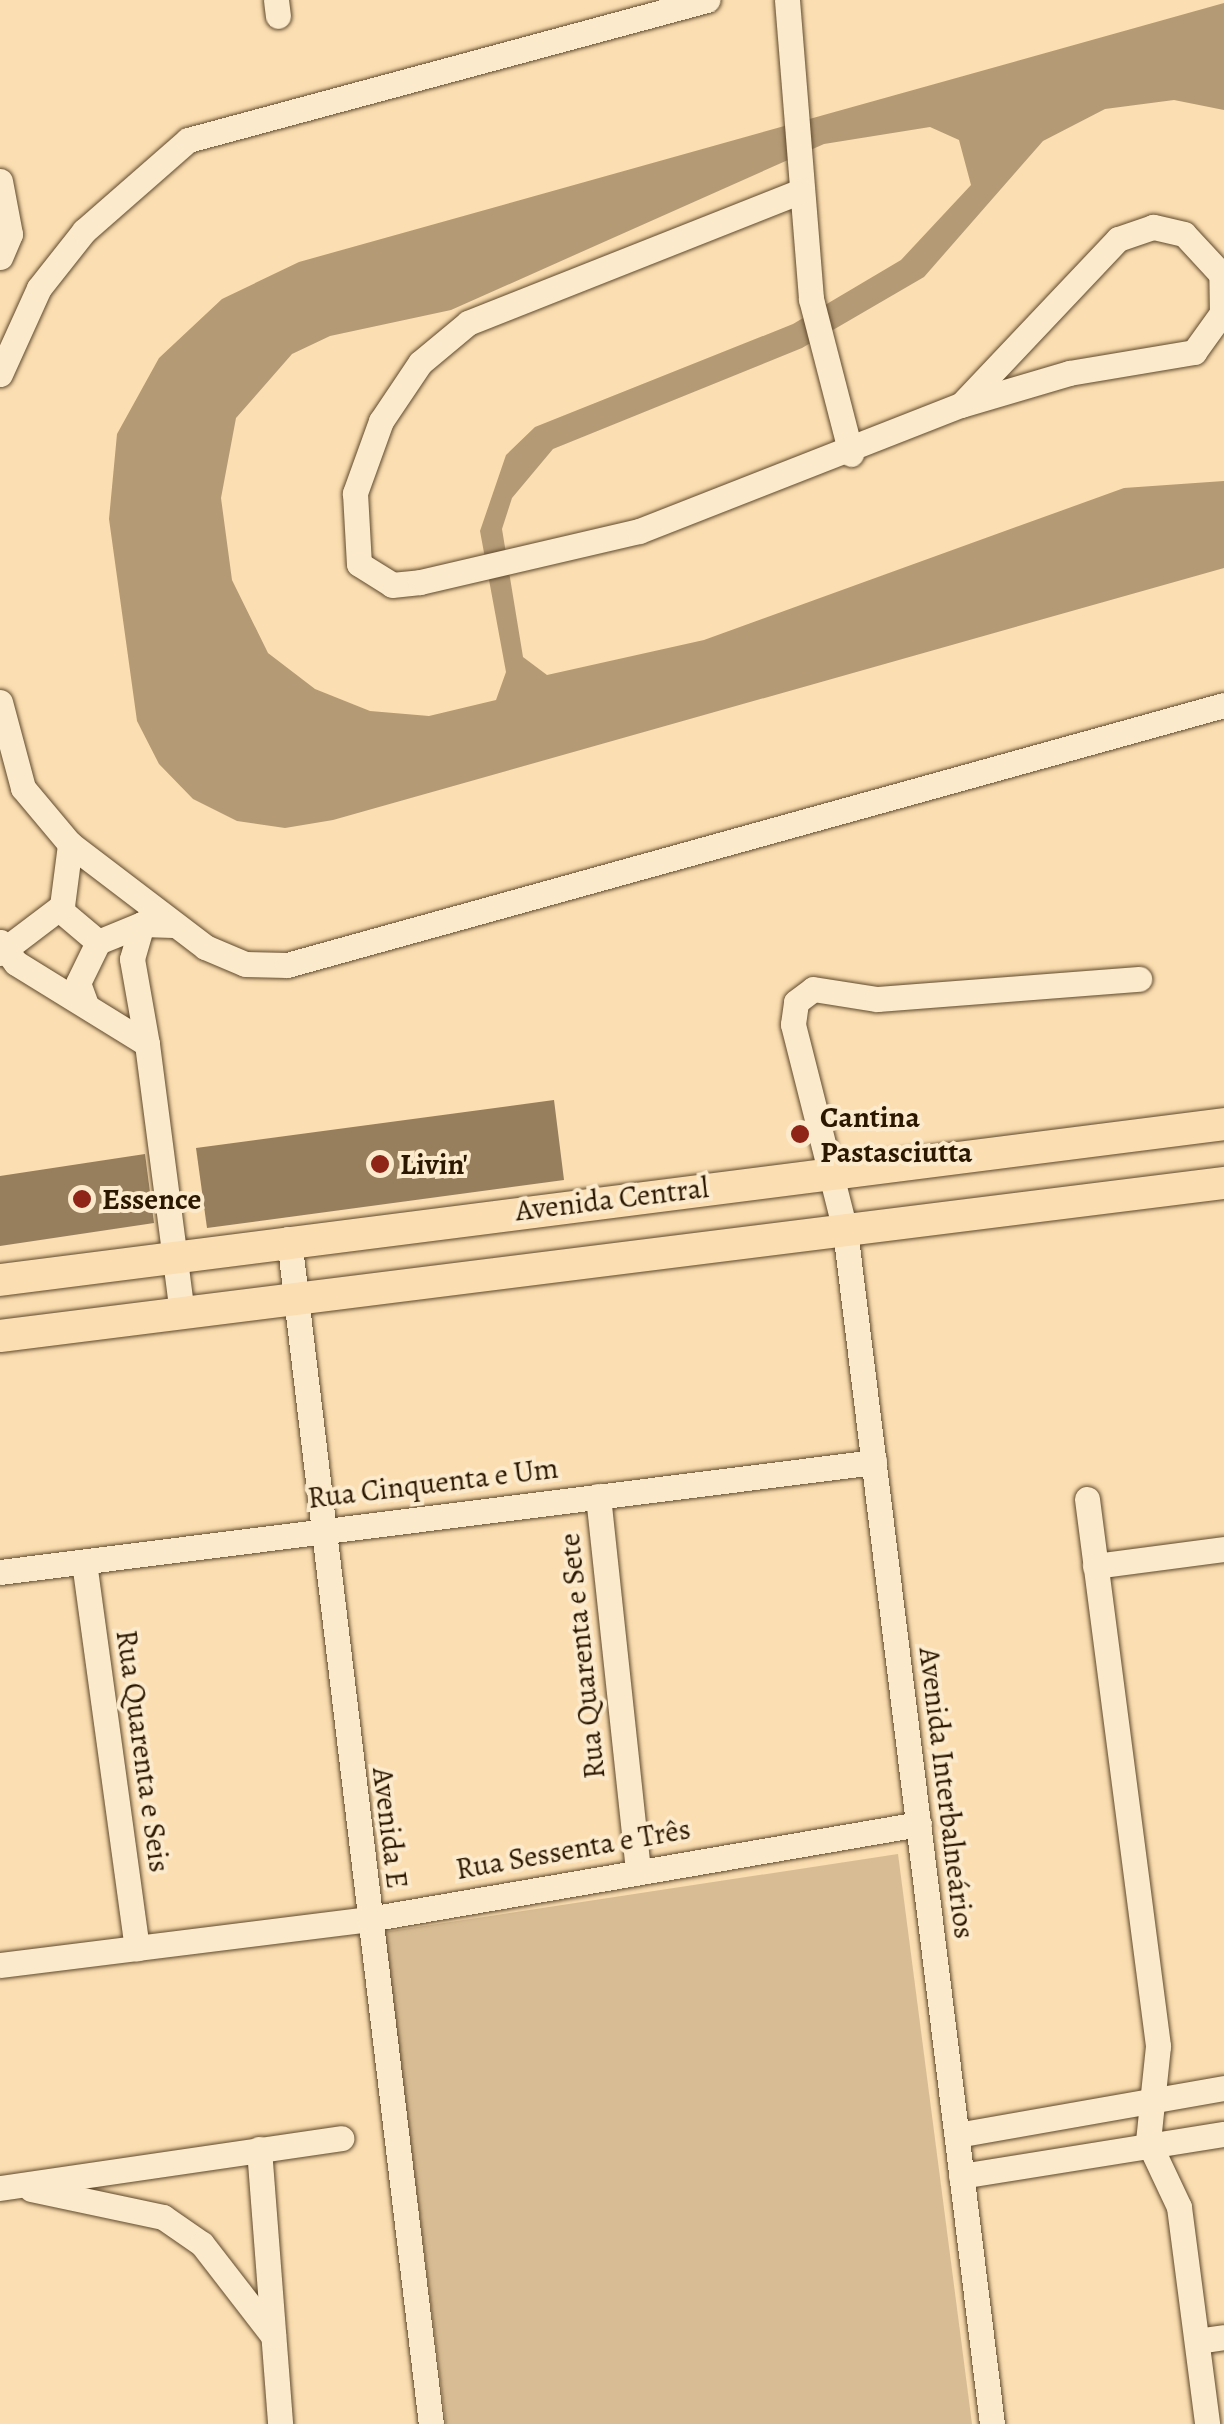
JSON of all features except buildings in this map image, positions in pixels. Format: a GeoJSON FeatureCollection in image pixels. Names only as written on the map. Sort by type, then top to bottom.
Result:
{"type":"FeatureCollection","features":[{"type":"Feature","properties":{"kind":"main road","name":"Avenida Central"},"geometry":{"type":"LineString","coordinates":[[0,1280],[180,1258],[289,1239],[1224,1124]]}},
{"type":"Feature","properties":{"kind":"main road","name":"Avenida Central"},"geometry":{"type":"LineString","coordinates":[[0,1336],[1224,1183]]}},
{"type":"Feature","properties":{"kind":"street"},"geometry":{"type":"LineString","coordinates":[[0,374],[39,288],[84,231],[188,140],[707,0]]}},
{"type":"Feature","properties":{"kind":"street"},"geometry":{"type":"LineString","coordinates":[[787,0],[811,299],[851,454]]}},
{"type":"Feature","properties":{"kind":"street"},"geometry":{"type":"LineString","coordinates":[[0,181],[3,243]]}},
{"type":"Feature","properties":{"kind":"street"},"geometry":{"type":"LineString","coordinates":[[801,191],[468,322],[420,364],[381,421],[355,493],[359,564],[392,584],[640,531],[851,454],[961,405],[1069,374],[1194,352],[1222,313],[1221,274],[1184,234],[1153,227],[1118,240],[961,405]]}},
{"type":"Feature","properties":{"kind":"street"},"geometry":{"type":"LineString","coordinates":[[0,702],[23,788],[70,844],[173,925],[245,964],[287,966],[1224,705]]}},
{"type":"Feature","properties":{"kind":"street"},"geometry":{"type":"LineString","coordinates":[[70,844],[60,909],[1,948],[148,1044]]}},
{"type":"Feature","properties":{"kind":"street"},"geometry":{"type":"LineString","coordinates":[[60,909],[98,942]]}},
{"type":"Feature","properties":{"kind":"street"},"geometry":{"type":"LineString","coordinates":[[85,1002],[78,982],[98,942],[142,924],[173,925]]}},
{"type":"Feature","properties":{"kind":"street"},"geometry":{"type":"LineString","coordinates":[[142,924],[132,958],[180,1258],[182,1313]]}},
{"type":"Feature","properties":{"kind":"street","name":"Avenida Interbalneários"},"geometry":{"type":"LineString","coordinates":[[992,2424],[845,1230],[793,1024],[796,1002],[813,989],[878,999],[1139,979]]}},
{"type":"Feature","properties":{"kind":"street","name":"Avenida E"},"geometry":{"type":"LineString","coordinates":[[289,1239],[318,1529],[431,2424]]}},
{"type":"Feature","properties":{"kind":"street","name":"Rua Cinquenta e Um"},"geometry":{"type":"LineString","coordinates":[[0,1572],[874,1462]]}},
{"type":"Feature","properties":{"kind":"street","name":"Rua Quarenta e Sete"},"geometry":{"type":"LineString","coordinates":[[598,1496],[638,1868]]}},
{"type":"Feature","properties":{"kind":"street"},"geometry":{"type":"LineString","coordinates":[[1087,1499],[1158,2046],[1147,2096],[1148,2141],[1179,2207],[1207,2424]]}},
{"type":"Feature","properties":{"kind":"street"},"geometry":{"type":"LineString","coordinates":[[1095,1566],[1224,1549]]}},
{"type":"Feature","properties":{"kind":"street","name":"Rua Quarenta e Seis"},"geometry":{"type":"LineString","coordinates":[[84,1562],[137,1948]]}},
{"type":"Feature","properties":{"kind":"street","name":"Rua Sessenta e Três"},"geometry":{"type":"LineString","coordinates":[[0,1965],[369,1919],[638,1868],[919,1824]]}},
{"type":"Feature","properties":{"kind":"street"},"geometry":{"type":"LineString","coordinates":[[956,2135],[1062,2110],[1224,2088]]}},
{"type":"Feature","properties":{"kind":"street"},"geometry":{"type":"LineString","coordinates":[[1062,2110],[1070,2154]]}},
{"type":"Feature","properties":{"kind":"street"},"geometry":{"type":"LineString","coordinates":[[960,2176],[1148,2141],[1224,2134]]}},
{"type":"Feature","properties":{"kind":"street"},"geometry":{"type":"LineString","coordinates":[[0,2188],[340,2138]]}},
{"type":"Feature","properties":{"kind":"street"},"geometry":{"type":"LineString","coordinates":[[259,2149],[280,2424]]}},
{"type":"Feature","properties":{"kind":"street"},"geometry":{"type":"LineString","coordinates":[[0,2188],[114,2200],[163,2217],[202,2244],[273,2336]]}},
{"type":"Feature","properties":{"kind":"street"},"geometry":{"type":"LineString","coordinates":[[1197,2341],[1224,2337]]}},
{"type":"Feature","properties":{"kind":"shaded area"},"geometry":{"type":"Polygon","coordinates":[[[1224,3],[1224,110],[1174,100],[1105,109],[1043,141],[924,277],[802,348],[553,449],[512,498],[502,529],[523,657],[547,675],[704,640],[1124,488],[1224,481],[1224,568],[333,820],[285,828],[237,821],[193,799],[159,764],[137,721],[109,519],[117,434],[159,358],[222,299],[299,262],[1224,3]],[[930,127],[824,144],[451,310],[330,336],[292,354],[236,418],[221,498],[232,580],[268,653],[315,689],[370,711],[429,716],[496,700],[506,672],[480,531],[506,455],[535,427],[793,324],[901,260],[971,185],[959,140],[930,127]]]}},
{"type":"Feature","properties":{"kind":"shaded area"},"geometry":{"type":"Polygon","coordinates":[[[898,1854],[972,2424],[446,2424],[384,1932],[898,1854]]]}},
{"type":"Feature","properties":{"kind":"place","name":"Cantina Pastasciutta"},"geometry":{"type":"Point","coordinates":[800,1134]}},
{"type":"Feature","properties":{"kind":"place","name":"Livin'"},"geometry":{"type":"Point","coordinates":[380,1164]}},
{"type":"Feature","properties":{"kind":"place","name":"Essence"},"geometry":{"type":"Point","coordinates":[82,1199]}}]}
